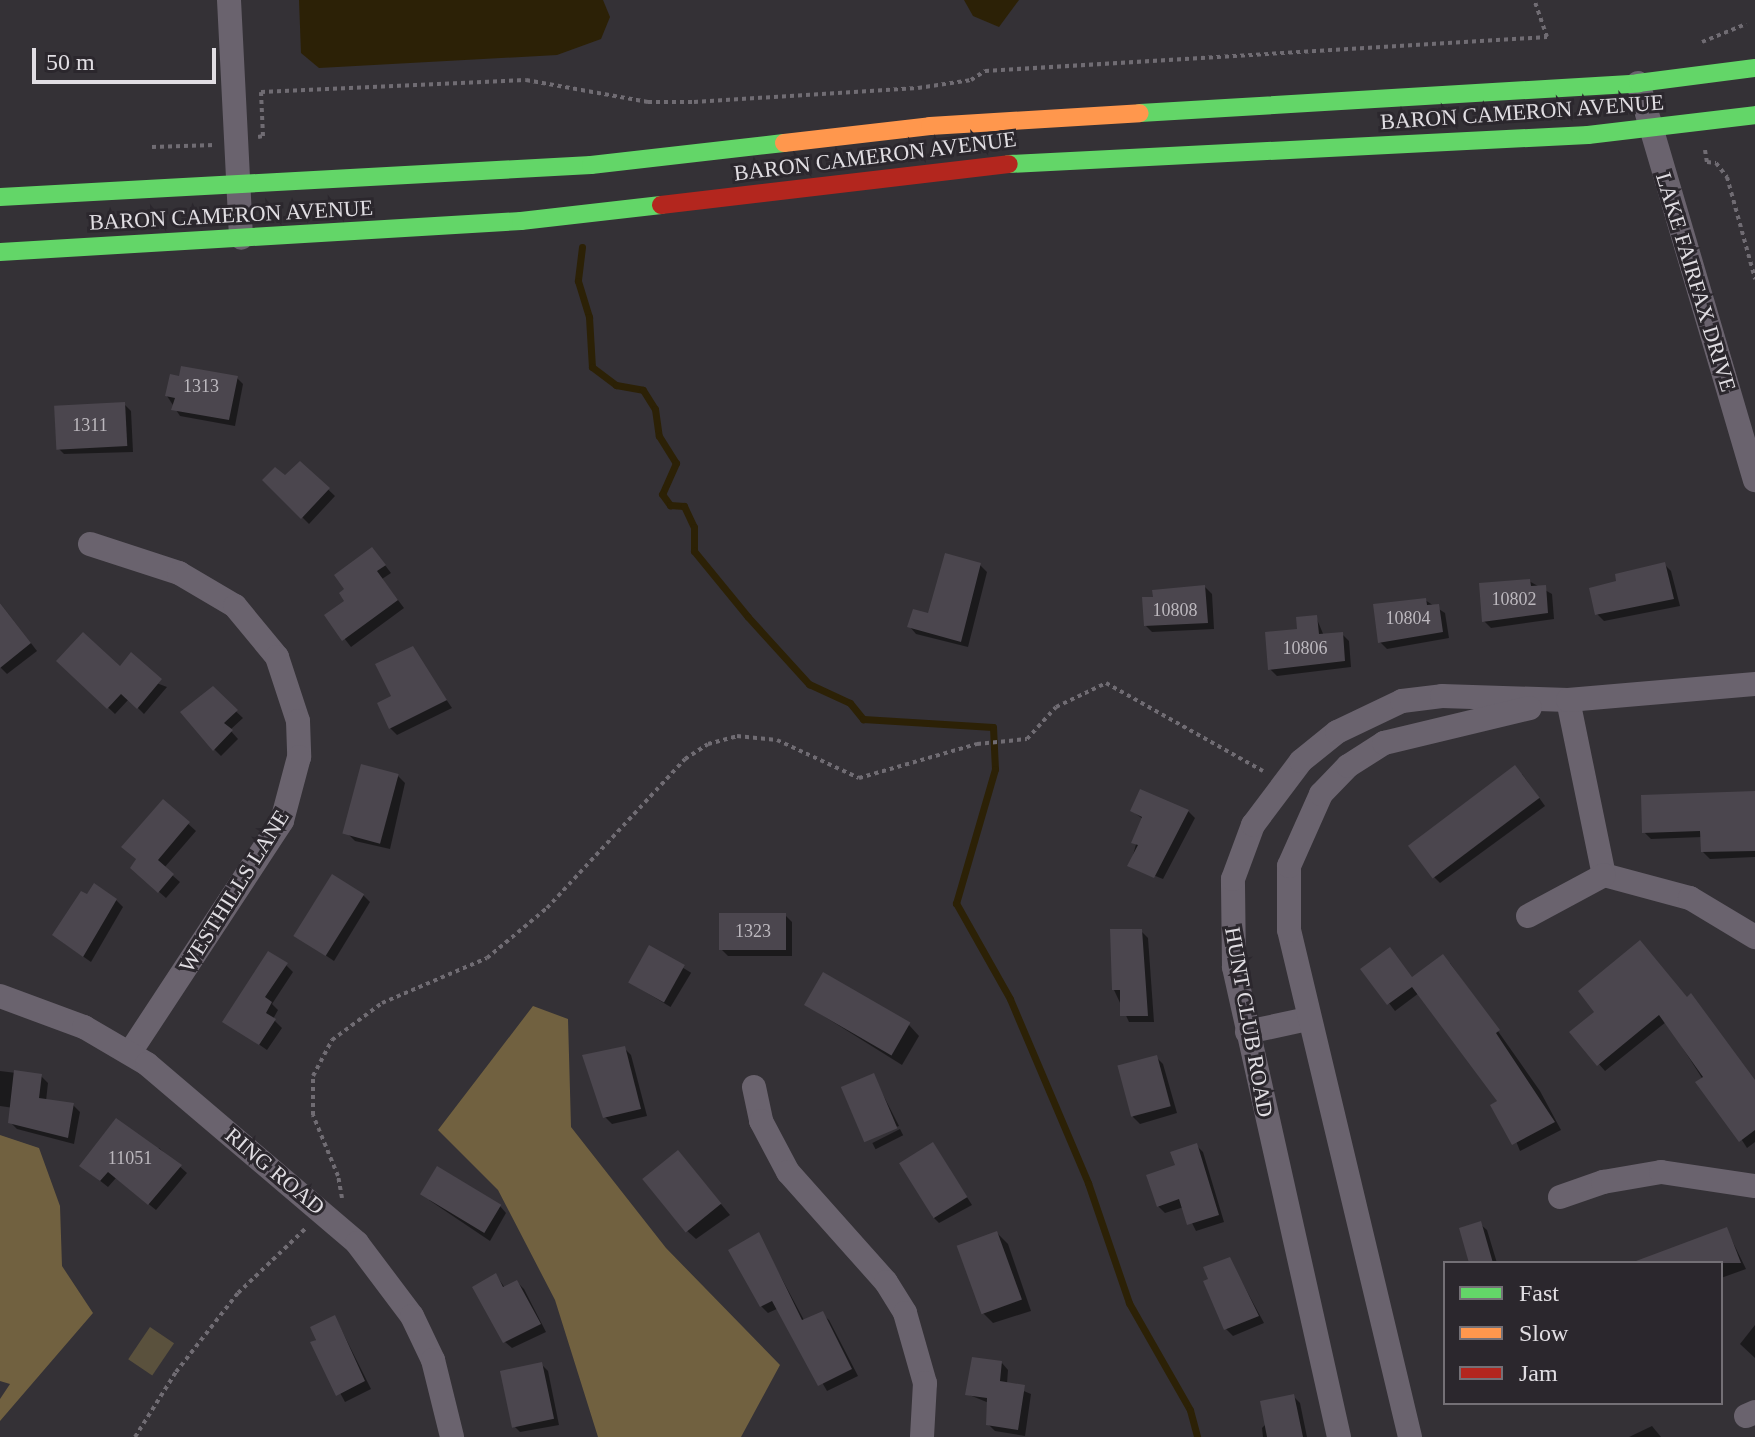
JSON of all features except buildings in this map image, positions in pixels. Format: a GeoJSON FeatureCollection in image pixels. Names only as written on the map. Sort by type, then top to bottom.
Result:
{"type":"FeatureCollection","features":[{"type":"Feature","properties":{"kind":"main road","name":"BARON CAMERON AVENUE"},"geometry":{"type":"LineString","coordinates":[[0,197],[591,165],[1091,113],[1638,83],[1755,68]]}},
{"type":"Feature","properties":{"kind":"main road","name":"BARON CAMERON AVENUE"},"geometry":{"type":"LineString","coordinates":[[0,252],[521,221],[1041,160],[1650,129],[1755,115]]}},
{"type":"Feature","properties":{"kind":"street"},"geometry":{"type":"LineString","coordinates":[[229,0],[241,238]]}},
{"type":"Feature","properties":{"kind":"street","name":"LAKE FAIRFAX DRIVE"},"geometry":{"type":"LineString","coordinates":[[1638,83],[1755,480]]}},
{"type":"Feature","properties":{"kind":"street","name":"WESTHILLS LANE"},"geometry":{"type":"LineString","coordinates":[[90,544],[179,573],[235,606],[277,657],[298,721],[299,757],[282,821],[130,1052]]}},
{"type":"Feature","properties":{"kind":"street","name":"HUNT CLUB ROAD"},"geometry":{"type":"LineString","coordinates":[[1339,1437],[1247,1032],[1231,931],[1233,879],[1253,825],[1282,781],[1337,732],[1402,701],[1442,696],[1568,700],[1755,684]]}},
{"type":"Feature","properties":{"kind":"street"},"geometry":{"type":"LineString","coordinates":[[1568,700],[1604,875]]}},
{"type":"Feature","properties":{"kind":"street","name":"HUNT CLUB ROAD"},"geometry":{"type":"LineString","coordinates":[[1410,1437],[1308,1019],[1286,894],[1296,842],[1321,794],[1348,766],[1384,743],[1568,700]]}},
{"type":"Feature","properties":{"kind":"street"},"geometry":{"type":"LineString","coordinates":[[1528,916],[1604,875],[1690,898],[1755,937]]}},
{"type":"Feature","properties":{"kind":"street","name":"RING ROAD"},"geometry":{"type":"LineString","coordinates":[[0,996],[84,1027],[130,1052],[326,1213],[388,1278],[433,1360],[452,1437]]}},
{"type":"Feature","properties":{"kind":"street"},"geometry":{"type":"LineString","coordinates":[[1247,1032],[1308,1019]]}},
{"type":"Feature","properties":{"kind":"street"},"geometry":{"type":"LineString","coordinates":[[754,1087],[761,1121],[788,1172],[886,1282],[905,1313],[925,1383],[922,1437]]}},
{"type":"Feature","properties":{"kind":"street"},"geometry":{"type":"LineString","coordinates":[[1560,1197],[1603,1182],[1661,1172],[1755,1186]]}},
{"type":"Feature","properties":{"kind":"path"},"geometry":{"type":"LineString","coordinates":[[152,147],[236,144],[263,136],[261,92],[526,80],[648,102],[694,102],[918,88],[971,80],[985,71],[1547,37],[1534,0]]}},
{"type":"Feature","properties":{"kind":"path"},"geometry":{"type":"LineString","coordinates":[[342,1199],[338,1176],[313,1115],[313,1076],[332,1040],[382,1003],[487,958],[557,898],[685,759],[708,744],[737,736],[777,740],[859,778],[977,744],[1016,743],[1027,739],[1056,707],[1106,683],[1282,781]]}},
{"type":"Feature","properties":{"kind":"path"},"geometry":{"type":"LineString","coordinates":[[135,1437],[176,1372],[238,1293],[308,1227]]}},
{"type":"Feature","properties":{"kind":"shaded area"},"geometry":{"type":"Polygon","coordinates":[[[299,0],[603,0],[610,17],[601,39],[557,55],[319,68],[301,53],[299,0]]]}},
{"type":"Feature","properties":{"kind":"shaded area"},"geometry":{"type":"Polygon","coordinates":[[[964,0],[1019,0],[999,27],[973,16],[964,0]]]}},
{"type":"Feature","properties":{"kind":"shaded area"},"geometry":{"type":"Polygon","coordinates":[[[533,1006],[568,1019],[571,1127],[666,1248],[780,1365],[741,1437],[598,1437],[555,1300],[498,1190],[438,1130],[533,1006]]]}},
{"type":"Feature","properties":{"kind":"shaded area"},"geometry":{"type":"Polygon","coordinates":[[[0,1135],[39,1148],[60,1206],[62,1266],[93,1313],[0,1421],[0,1399],[10,1384],[0,1381],[0,1135]]]}},
{"type":"Feature","properties":{"kind":"shaded area"},"geometry":{"type":"Polygon","coordinates":[[[150,1327],[174,1343],[152,1376],[128,1359],[150,1327]]]}},
{"type":"Feature","properties":{"kind":"waterway"},"geometry":{"type":"LineString","coordinates":[[582,247],[578,281],[589,317],[592,367],[616,385],[643,390],[655,409],[659,436],[676,463],[662,494],[670,505],[684,506],[694,527],[694,551],[748,617],[809,684],[850,703],[863,719],[993,727],[995,769],[956,903],[1010,999],[1088,1183],[1129,1303],[1190,1410],[1197,1437]]}},
{"type":"Feature","properties":{"kind":"traffic: fast"},"geometry":{"type":"LineString","coordinates":[[1140,113],[1638,83],[1755,68]]}},
{"type":"Feature","properties":{"kind":"traffic: fast"},"geometry":{"type":"LineString","coordinates":[[1009,164],[1588,135],[1755,115]]}},
{"type":"Feature","properties":{"kind":"traffic: fast"},"geometry":{"type":"LineString","coordinates":[[0,197],[591,165],[784,143]]}},
{"type":"Feature","properties":{"kind":"traffic: fast"},"geometry":{"type":"LineString","coordinates":[[0,252],[521,221],[661,205]]}},
{"type":"Feature","properties":{"kind":"traffic: slow"},"geometry":{"type":"LineString","coordinates":[[784,143],[930,126],[1140,113]]}},
{"type":"Feature","properties":{"kind":"traffic: jam"},"geometry":{"type":"LineString","coordinates":[[661,205],[1009,164]]}}]}
